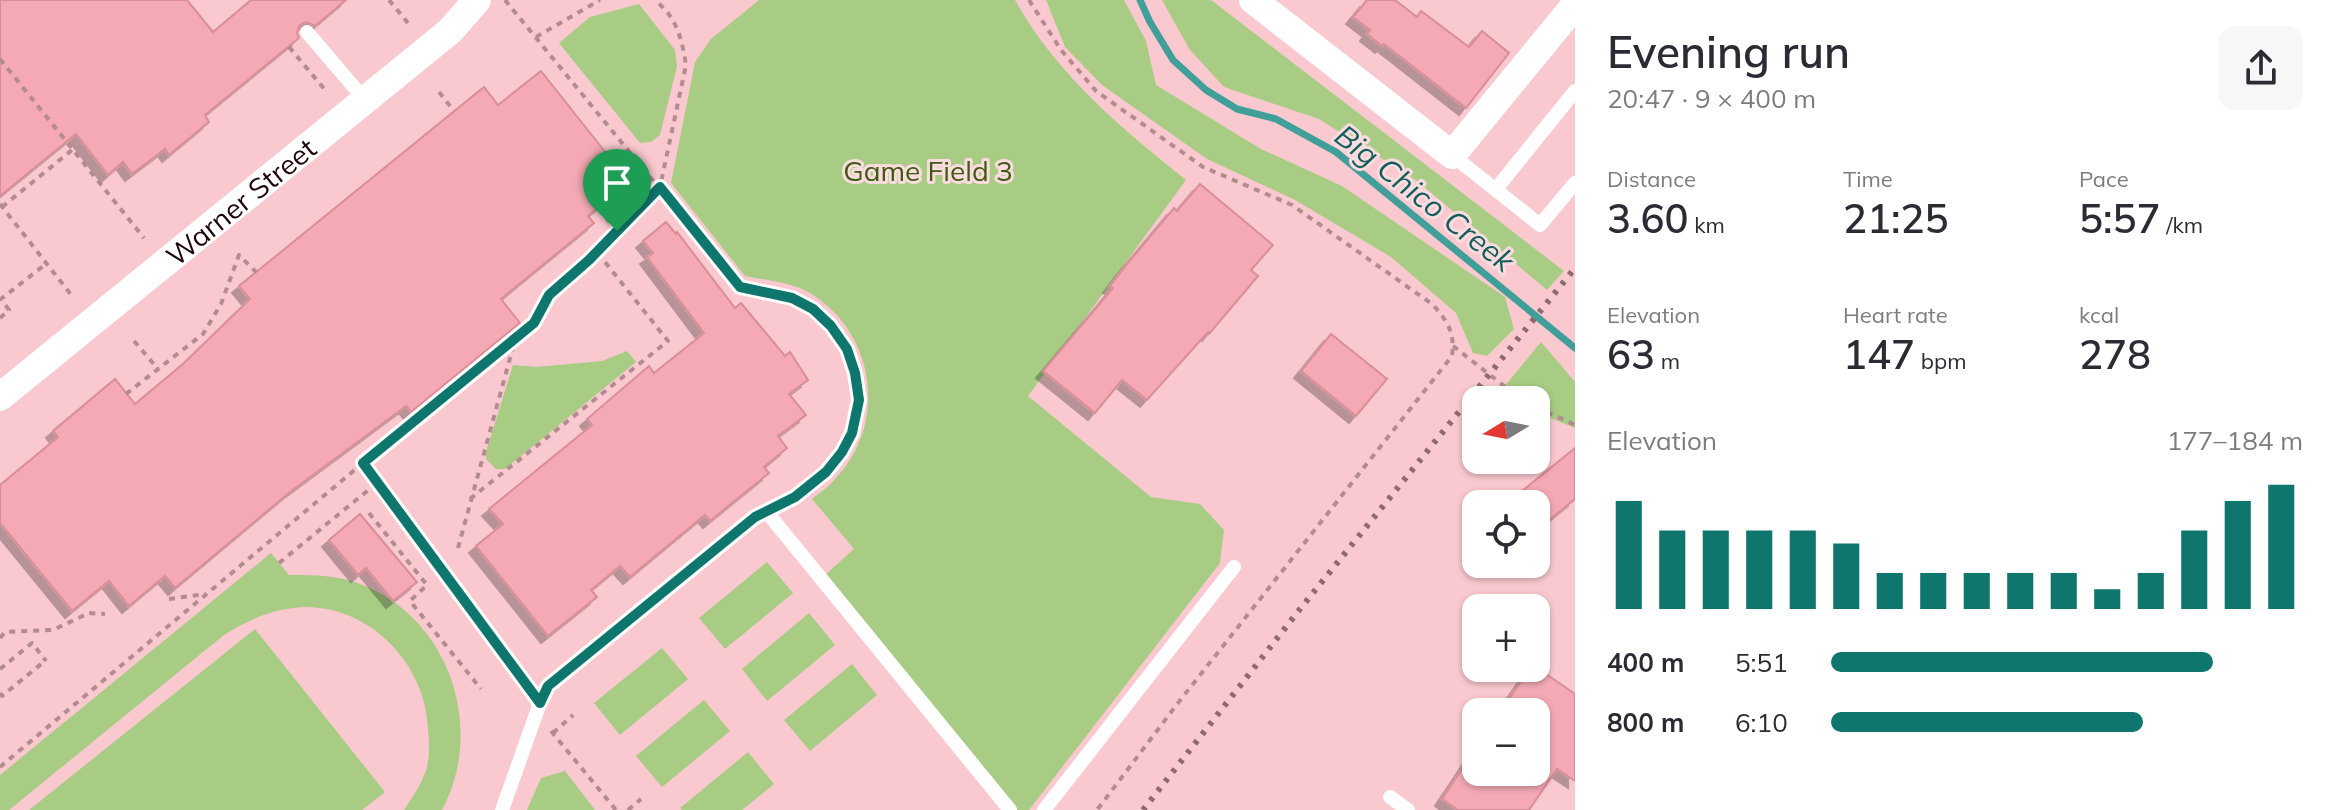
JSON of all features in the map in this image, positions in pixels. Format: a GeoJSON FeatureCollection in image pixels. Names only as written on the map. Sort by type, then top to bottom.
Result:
{"type":"FeatureCollection","features":[{"type":"Feature","properties":{"kind":"street","name":"Warner Street"},"geometry":{"type":"LineString","coordinates":[[0,397],[450,31],[477,0]]}},
{"type":"Feature","properties":{"kind":"street"},"geometry":{"type":"LineString","coordinates":[[1253,0],[1452,155],[1575,5]]}},
{"type":"Feature","properties":{"kind":"lane"},"geometry":{"type":"LineString","coordinates":[[307,32],[365,100]]}},
{"type":"Feature","properties":{"kind":"lane"},"geometry":{"type":"LineString","coordinates":[[1496,189],[1575,91]]}},
{"type":"Feature","properties":{"kind":"lane"},"geometry":{"type":"LineString","coordinates":[[1452,155],[1540,225],[1575,183]]}},
{"type":"Feature","properties":{"kind":"lane"},"geometry":{"type":"LineString","coordinates":[[766,511],[1010,810]]}},
{"type":"Feature","properties":{"kind":"lane"},"geometry":{"type":"LineString","coordinates":[[1044,810],[1234,567]]}},
{"type":"Feature","properties":{"kind":"lane"},"geometry":{"type":"LineString","coordinates":[[502,810],[540,703]]}},
{"type":"Feature","properties":{"kind":"lane"},"geometry":{"type":"LineString","coordinates":[[1390,797],[1408,810]]}},
{"type":"Feature","properties":{"kind":"path"},"geometry":{"type":"LineString","coordinates":[[389,0],[408,23]]}},
{"type":"Feature","properties":{"kind":"path"},"geometry":{"type":"LineString","coordinates":[[505,0],[740,287],[792,298],[813,309],[831,326],[847,349],[859,400],[852,433],[826,472],[795,497],[755,517],[548,686],[540,703]]}},
{"type":"Feature","properties":{"kind":"path"},"geometry":{"type":"LineString","coordinates":[[536,37],[600,0]]}},
{"type":"Feature","properties":{"kind":"path"},"geometry":{"type":"LineString","coordinates":[[0,767],[534,323],[549,295],[597,252],[660,187],[686,65],[669,10],[654,0]]}},
{"type":"Feature","properties":{"kind":"path"},"geometry":{"type":"LineString","coordinates":[[1029,0],[1061,50],[1096,91],[1203,167],[1292,205],[1432,304],[1447,320],[1454,337],[1452,356],[1097,810]]}},
{"type":"Feature","properties":{"kind":"path"},"geometry":{"type":"LineString","coordinates":[[289,47],[326,91]]}},
{"type":"Feature","properties":{"kind":"path"},"geometry":{"type":"LineString","coordinates":[[0,59],[144,238]]}},
{"type":"Feature","properties":{"kind":"path"},"geometry":{"type":"LineString","coordinates":[[439,92],[454,111]]}},
{"type":"Feature","properties":{"kind":"path"},"geometry":{"type":"LineString","coordinates":[[72,296],[1,206],[73,150]]}},
{"type":"Feature","properties":{"kind":"path"},"geometry":{"type":"LineString","coordinates":[[598,208],[617,231]]}},
{"type":"Feature","properties":{"kind":"path"},"geometry":{"type":"LineString","coordinates":[[470,499],[668,341],[597,252]]}},
{"type":"Feature","properties":{"kind":"path"},"geometry":{"type":"LineString","coordinates":[[126,394],[203,334],[221,304],[239,255],[256,272]]}},
{"type":"Feature","properties":{"kind":"path"},"geometry":{"type":"LineString","coordinates":[[0,318],[9,310],[1,299],[47,263]]}},
{"type":"Feature","properties":{"kind":"path"},"geometry":{"type":"LineString","coordinates":[[458,548],[516,337]]}},
{"type":"Feature","properties":{"kind":"path"},"geometry":{"type":"LineString","coordinates":[[134,341],[158,369]]}},
{"type":"Feature","properties":{"kind":"path"},"geometry":{"type":"LineString","coordinates":[[1453,346],[1504,386]]}},
{"type":"Feature","properties":{"kind":"path"},"geometry":{"type":"LineString","coordinates":[[1550,413],[1575,425]]}},
{"type":"Feature","properties":{"kind":"path"},"geometry":{"type":"LineString","coordinates":[[363,463],[540,703],[542,715],[553,733],[616,810]]}},
{"type":"Feature","properties":{"kind":"path"},"geometry":{"type":"LineString","coordinates":[[279,563],[377,483]]}},
{"type":"Feature","properties":{"kind":"path"},"geometry":{"type":"LineString","coordinates":[[369,513],[427,585],[410,601],[481,689]]}},
{"type":"Feature","properties":{"kind":"path"},"geometry":{"type":"LineString","coordinates":[[169,599],[207,594]]}},
{"type":"Feature","properties":{"kind":"path"},"geometry":{"type":"LineString","coordinates":[[0,638],[5,632],[53,630],[89,613],[105,614]]}},
{"type":"Feature","properties":{"kind":"path"},"geometry":{"type":"LineString","coordinates":[[0,626],[5,632]]}},
{"type":"Feature","properties":{"kind":"path"},"geometry":{"type":"LineString","coordinates":[[141,640],[146,645]]}},
{"type":"Feature","properties":{"kind":"path"},"geometry":{"type":"LineString","coordinates":[[0,669],[32,643],[46,660],[1,695]]}},
{"type":"Feature","properties":{"kind":"path"},"geometry":{"type":"LineString","coordinates":[[553,733],[573,715]]}},
{"type":"Feature","properties":{"kind":"path"},"geometry":{"type":"LineString","coordinates":[[628,810],[641,799]]}},
{"type":"Feature","properties":{"kind":"green space","name":"Game Field 3"},"geometry":{"type":"Polygon","coordinates":[[[759,0],[1015,0],[1031,27],[1070,76],[1114,120],[1186,180],[1028,396],[1151,497],[1200,504],[1224,530],[1220,563],[1029,810],[1017,810],[826,574],[854,549],[812,499],[833,482],[852,457],[863,432],[868,407],[867,380],[861,355],[849,331],[832,310],[803,289],[745,276],[671,183],[695,62],[711,39],[759,0]]]}},
{"type":"Feature","properties":{"kind":"green space"},"geometry":{"type":"Polygon","coordinates":[[[1046,0],[1124,0],[1146,41],[1156,85],[1261,149],[1342,186],[1505,297],[1514,329],[1487,356],[1473,353],[1456,313],[1391,257],[1295,200],[1207,159],[1102,85],[1065,47],[1046,0]]]}},
{"type":"Feature","properties":{"kind":"green space"},"geometry":{"type":"Polygon","coordinates":[[[1162,0],[1211,0],[1564,271],[1547,290],[1417,181],[1319,119],[1224,87],[1190,50],[1162,0]]]}},
{"type":"Feature","properties":{"kind":"green space"},"geometry":{"type":"Polygon","coordinates":[[[639,4],[675,50],[677,66],[660,135],[651,142],[640,143],[559,43],[590,17],[639,4]]]}},
{"type":"Feature","properties":{"kind":"green space"},"geometry":{"type":"Polygon","coordinates":[[[1541,342],[1575,382],[1575,428],[1550,418],[1550,386],[1505,386],[1541,342]]]}},
{"type":"Feature","properties":{"kind":"green space"},"geometry":{"type":"Polygon","coordinates":[[[627,351],[636,362],[505,469],[496,469],[486,459],[513,365],[536,367],[602,361],[627,351]]]}},
{"type":"Feature","properties":{"kind":"green space"},"geometry":{"type":"Polygon","coordinates":[[[271,553],[289,575],[344,579],[379,592],[408,613],[431,640],[448,671],[458,705],[461,740],[455,776],[442,810],[404,810],[425,773],[429,748],[425,706],[406,663],[391,644],[352,617],[305,607],[263,615],[224,635],[9,810],[0,810],[0,775],[271,553]]]}},
{"type":"Feature","properties":{"kind":"green space"},"geometry":{"type":"Polygon","coordinates":[[[767,562],[793,593],[725,649],[699,618],[767,562]]]}},
{"type":"Feature","properties":{"kind":"green space"},"geometry":{"type":"Polygon","coordinates":[[[809,613],[835,645],[767,701],[742,669],[809,613]]]}},
{"type":"Feature","properties":{"kind":"green space"},"geometry":{"type":"Polygon","coordinates":[[[255,629],[385,792],[362,810],[29,810],[255,629]]]}},
{"type":"Feature","properties":{"kind":"green space"},"geometry":{"type":"Polygon","coordinates":[[[662,648],[688,679],[620,735],[594,703],[662,648]]]}},
{"type":"Feature","properties":{"kind":"green space"},"geometry":{"type":"Polygon","coordinates":[[[852,664],[877,695],[810,751],[784,720],[852,664]]]}},
{"type":"Feature","properties":{"kind":"green space"},"geometry":{"type":"Polygon","coordinates":[[[704,700],[730,731],[662,787],[636,756],[704,700]]]}},
{"type":"Feature","properties":{"kind":"green space"},"geometry":{"type":"Polygon","coordinates":[[[748,752],[774,784],[742,810],[680,808],[748,752]]]}},
{"type":"Feature","properties":{"kind":"green space"},"geometry":{"type":"Polygon","coordinates":[[[565,771],[595,810],[527,810],[541,778],[565,771]]]}},
{"type":"Feature","properties":{"kind":"building"},"geometry":{"type":"Polygon","coordinates":[[[0,0],[187,0],[213,32],[251,0],[346,0],[315,26],[306,22],[300,25],[299,38],[205,115],[209,122],[169,155],[165,149],[132,174],[123,162],[108,175],[76,134],[0,196],[0,0]]]}},
{"type":"Feature","properties":{"kind":"building"},"geometry":{"type":"Polygon","coordinates":[[[1367,0],[1395,0],[1417,17],[1421,11],[1469,47],[1482,31],[1509,53],[1466,108],[1367,34],[1370,30],[1353,17],[1367,0]]]}},
{"type":"Feature","properties":{"kind":"building"},"geometry":{"type":"Polygon","coordinates":[[[541,71],[629,182],[588,216],[594,223],[501,299],[520,323],[411,412],[406,406],[290,492],[175,588],[165,576],[129,606],[109,581],[72,611],[0,523],[0,485],[58,437],[53,431],[115,379],[135,404],[184,363],[250,299],[239,286],[484,87],[498,105],[541,71]]]}},
{"type":"Feature","properties":{"kind":"building"},"geometry":{"type":"Polygon","coordinates":[[[1200,184],[1273,245],[1251,270],[1258,276],[1147,400],[1122,380],[1095,413],[1043,371],[1113,288],[1110,286],[1174,208],[1177,211],[1200,184]]]}},
{"type":"Feature","properties":{"kind":"building"},"geometry":{"type":"Polygon","coordinates":[[[666,222],[735,308],[741,303],[785,356],[790,352],[808,380],[789,394],[806,415],[778,436],[787,448],[764,467],[769,473],[710,521],[705,515],[630,577],[620,566],[591,590],[597,597],[548,636],[476,546],[503,524],[489,509],[592,425],[587,419],[649,366],[654,373],[704,333],[647,257],[653,253],[643,241],[666,222]]]}},
{"type":"Feature","properties":{"kind":"building"},"geometry":{"type":"Polygon","coordinates":[[[1331,334],[1387,379],[1356,416],[1301,371],[1331,334]]]}},
{"type":"Feature","properties":{"kind":"building"},"geometry":{"type":"Polygon","coordinates":[[[1575,448],[1575,499],[1550,520],[1550,490],[1523,490],[1543,474],[1550,474],[1550,468],[1575,448]]]}},
{"type":"Feature","properties":{"kind":"building"},"geometry":{"type":"Polygon","coordinates":[[[360,514],[417,582],[393,601],[366,568],[358,575],[329,540],[360,514]]]}},
{"type":"Feature","properties":{"kind":"building"},"geometry":{"type":"Polygon","coordinates":[[[1550,677],[1575,694],[1575,781],[1557,769],[1550,779],[1550,698],[1510,698],[1520,682],[1550,682],[1550,677]]]}},
{"type":"Feature","properties":{"kind":"building"},"geometry":{"type":"Polygon","coordinates":[[[1462,769],[1462,786],[1545,786],[1529,810],[1458,810],[1442,799],[1462,769]]]}},
{"type":"Feature","properties":{"kind":"waterway","name":"Big Chico Creek"},"geometry":{"type":"LineString","coordinates":[[1140,0],[1173,60],[1206,90],[1237,109],[1276,119],[1336,152],[1575,348]]}},
{"type":"Feature","properties":{"kind":"railway"},"geometry":{"type":"LineString","coordinates":[[1143,810],[1300,609],[1575,268]]}},
{"type":"Feature","properties":{"kind":"route"},"geometry":{"type":"LineString","coordinates":[[660,187],[740,287],[792,298],[813,309],[831,326],[847,349],[859,400],[852,433],[826,472],[795,497],[755,517],[548,686],[540,703],[363,463],[534,323],[549,295],[617,231],[660,187]]}}]}
